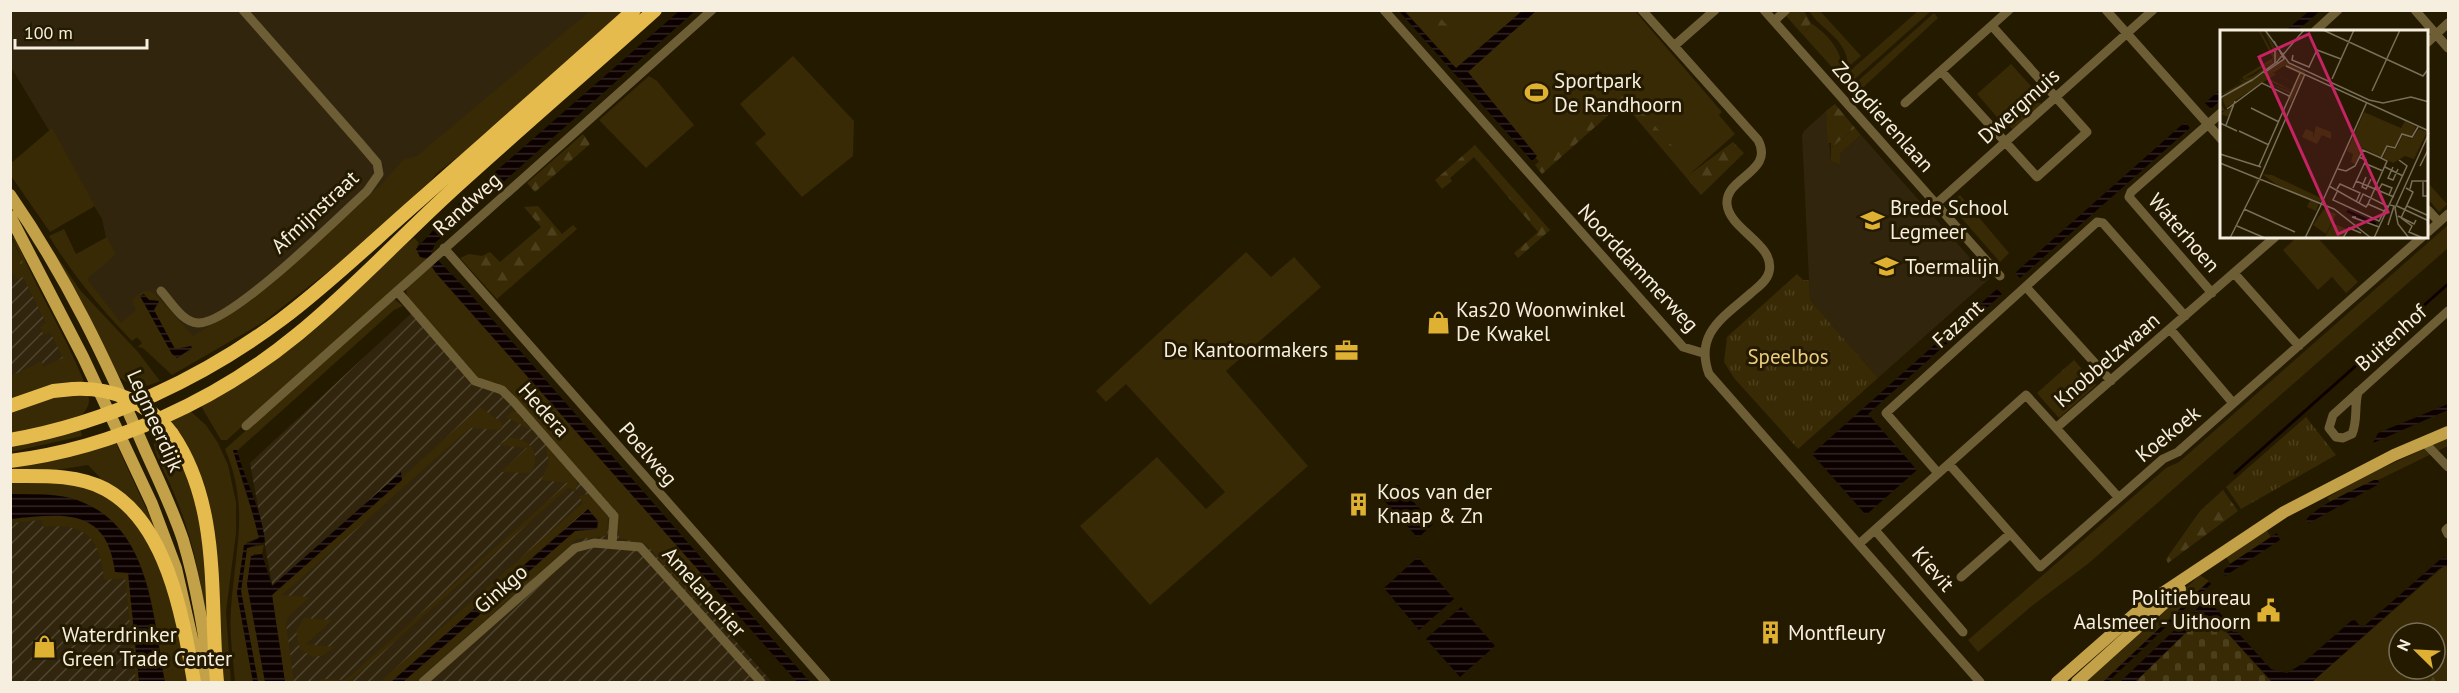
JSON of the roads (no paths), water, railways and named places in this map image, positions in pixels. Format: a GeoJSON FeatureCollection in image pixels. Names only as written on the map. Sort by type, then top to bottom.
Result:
{"type":"FeatureCollection","features":[{"type":"Feature","properties":{"kind":"highway"},"geometry":{"type":"LineString","coordinates":[[10,440],[127,406],[205,369],[282,319],[634,10]]}},
{"type":"Feature","properties":{"kind":"highway"},"geometry":{"type":"LineString","coordinates":[[10,461],[54,453],[136,428],[203,397],[297,335],[460,183],[655,10]]}},
{"type":"Feature","properties":{"kind":"highway"},"geometry":{"type":"LineString","coordinates":[[10,406],[53,391],[73,388],[100,390],[125,397],[154,415],[172,434],[192,473],[208,536],[213,580],[217,682]]}},
{"type":"Feature","properties":{"kind":"highway"},"geometry":{"type":"LineString","coordinates":[[10,476],[50,476],[90,483],[105,489],[137,514],[156,545],[170,581],[182,620],[194,682]]}},
{"type":"Feature","properties":{"kind":"main road","name":"Legmeerdijk"},"geometry":{"type":"LineString","coordinates":[[10,195],[40,237],[70,290],[127,406],[183,542],[197,596],[211,682]]}},
{"type":"Feature","properties":{"kind":"main road","name":"Legmeerdijk"},"geometry":{"type":"LineString","coordinates":[[10,216],[83,357],[152,504],[173,560],[202,682]]}},
{"type":"Feature","properties":{"kind":"main road"},"geometry":{"type":"LineString","coordinates":[[2057,682],[2146,604],[2284,512],[2394,455],[2448,432]]}},
{"type":"Feature","properties":{"kind":"main road"},"geometry":{"type":"LineString","coordinates":[[2077,682],[2202,568]]}},
{"type":"Feature","properties":{"kind":"street","name":"Afmijnstraat"},"geometry":{"type":"LineString","coordinates":[[161,291],[184,318],[191,322],[207,323],[248,298],[367,191],[379,174],[377,164],[360,143],[243,10]]}},
{"type":"Feature","properties":{"kind":"street","name":"Randweg"},"geometry":{"type":"LineString","coordinates":[[246,426],[712,10]]}},
{"type":"Feature","properties":{"kind":"street","name":"Noorddammerweg"},"geometry":{"type":"LineString","coordinates":[[1384,10],[1683,346],[1703,353],[1709,374],[1980,682]]}},
{"type":"Feature","properties":{"kind":"street"},"geometry":{"type":"LineString","coordinates":[[1642,10],[1758,140],[1761,152],[1757,165],[1731,190],[1727,202],[1730,213],[1768,258],[1768,275],[1712,329],[1706,339],[1703,353]]}},
{"type":"Feature","properties":{"kind":"street"},"geometry":{"type":"LineString","coordinates":[[1674,46],[1715,10]]}},
{"type":"Feature","properties":{"kind":"street","name":"Zoogdierenlaan"},"geometry":{"type":"LineString","coordinates":[[1764,10],[2000,276]]}},
{"type":"Feature","properties":{"kind":"street"},"geometry":{"type":"LineString","coordinates":[[1774,21],[1786,10]]}},
{"type":"Feature","properties":{"kind":"street"},"geometry":{"type":"LineString","coordinates":[[1905,103],[2009,10]]}},
{"type":"Feature","properties":{"kind":"street"},"geometry":{"type":"LineString","coordinates":[[2106,10],[2220,138]]}},
{"type":"Feature","properties":{"kind":"street","name":"Dwergmuis"},"geometry":{"type":"LineString","coordinates":[[1936,204],[2153,10]]}},
{"type":"Feature","properties":{"kind":"street"},"geometry":{"type":"LineString","coordinates":[[2316,30],[2338,10]]}},
{"type":"Feature","properties":{"kind":"street"},"geometry":{"type":"LineString","coordinates":[[2415,10],[2448,48]]}},
{"type":"Feature","properties":{"kind":"street"},"geometry":{"type":"LineString","coordinates":[[2429,40],[2448,23]]}},
{"type":"Feature","properties":{"kind":"street"},"geometry":{"type":"LineString","coordinates":[[1941,71],[2037,177],[2088,132],[1992,26]]}},
{"type":"Feature","properties":{"kind":"street"},"geometry":{"type":"LineString","coordinates":[[2208,124],[2220,114]]}},
{"type":"Feature","properties":{"kind":"street","name":"Waterhoen"},"geometry":{"type":"LineString","coordinates":[[2208,124],[2131,192],[2129,197],[2212,293]]}},
{"type":"Feature","properties":{"kind":"street"},"geometry":{"type":"LineString","coordinates":[[2429,212],[2439,222]]}},
{"type":"Feature","properties":{"kind":"street"},"geometry":{"type":"LineString","coordinates":[[2429,230],[2448,214]]}},
{"type":"Feature","properties":{"kind":"street","name":"Fazant"},"geometry":{"type":"LineString","coordinates":[[1938,473],[1886,413],[2102,222],[2185,316]]}},
{"type":"Feature","properties":{"kind":"street","name":"Knobbelzwaan"},"geometry":{"type":"LineString","coordinates":[[1859,544],[2026,395],[2056,428],[2275,238]]}},
{"type":"Feature","properties":{"kind":"street","name":"Koekoek"},"geometry":{"type":"LineString","coordinates":[[1948,464],[2040,567],[2163,459],[2178,452],[2421,238]]}},
{"type":"Feature","properties":{"kind":"street","name":"Poelweg"},"geometry":{"type":"LineString","coordinates":[[442,250],[826,682]]}},
{"type":"Feature","properties":{"kind":"street"},"geometry":{"type":"LineString","coordinates":[[2234,273],[2300,346]]}},
{"type":"Feature","properties":{"kind":"street"},"geometry":{"type":"LineString","coordinates":[[2026,287],[2111,381]]}},
{"type":"Feature","properties":{"kind":"street","name":"Hedera"},"geometry":{"type":"LineString","coordinates":[[397,291],[475,381],[502,390],[588,484],[614,516],[612,544]]}},
{"type":"Feature","properties":{"kind":"street","name":"Buitenhof"},"geometry":{"type":"LineString","coordinates":[[2358,392],[2354,407],[2356,423],[2352,433],[2343,438],[2337,437],[2329,428],[2330,422],[2358,392],[2448,311]]}},
{"type":"Feature","properties":{"kind":"street"},"geometry":{"type":"LineString","coordinates":[[2170,329],[2233,403]]}},
{"type":"Feature","properties":{"kind":"street"},"geometry":{"type":"LineString","coordinates":[[2056,428],[2119,498]]}},
{"type":"Feature","properties":{"kind":"street"},"geometry":{"type":"LineString","coordinates":[[2424,442],[2448,467]]}},
{"type":"Feature","properties":{"kind":"street"},"geometry":{"type":"LineString","coordinates":[[2448,528],[2446,530],[2448,534]]}},
{"type":"Feature","properties":{"kind":"street","name":"Kievit"},"geometry":{"type":"LineString","coordinates":[[1875,530],[1963,632]]}},
{"type":"Feature","properties":{"kind":"street"},"geometry":{"type":"LineString","coordinates":[[1961,577],[2010,534]]}},
{"type":"Feature","properties":{"kind":"street","name":"Ginkgo"},"geometry":{"type":"LineString","coordinates":[[423,682],[575,548],[584,543],[612,544]]}},
{"type":"Feature","properties":{"kind":"street","name":"Amelanchier"},"geometry":{"type":"LineString","coordinates":[[612,544],[640,547],[761,682]]}},
{"type":"Feature","properties":{"kind":"waterway"},"geometry":{"type":"LineString","coordinates":[[2235,473],[2448,284]]}},
{"type":"Feature","properties":{"kind":"place","name":"Sportpark De Randhoorn"},"geometry":{"type":"Point","coordinates":[1536,93]}},
{"type":"Feature","properties":{"kind":"place","name":"Brede School Legmeer"},"geometry":{"type":"Point","coordinates":[1872,220]}},
{"type":"Feature","properties":{"kind":"place","name":"Toermalijn"},"geometry":{"type":"Point","coordinates":[1887,267]}},
{"type":"Feature","properties":{"kind":"place","name":"Kas20 Woonwinkel De Kwakel"},"geometry":{"type":"Point","coordinates":[1438,322]}},
{"type":"Feature","properties":{"kind":"place","name":"De Kantoormakers"},"geometry":{"type":"Point","coordinates":[1346,350]}},
{"type":"Feature","properties":{"kind":"place","name":"Koos van der Knaap & Zn"},"geometry":{"type":"Point","coordinates":[1359,504]}},
{"type":"Feature","properties":{"kind":"place","name":"Politiebureau Aalsmeer - Uithoorn"},"geometry":{"type":"Point","coordinates":[2269,610]}},
{"type":"Feature","properties":{"kind":"place","name":"Montfleury"},"geometry":{"type":"Point","coordinates":[1770,633]}},
{"type":"Feature","properties":{"kind":"place","name":"Waterdrinker Green Trade Center"},"geometry":{"type":"Point","coordinates":[44,647]}},
{"type":"Feature","properties":{"kind":"park label","name":"Speelbos"},"geometry":{"type":"Point","coordinates":[1788,357]}}]}
